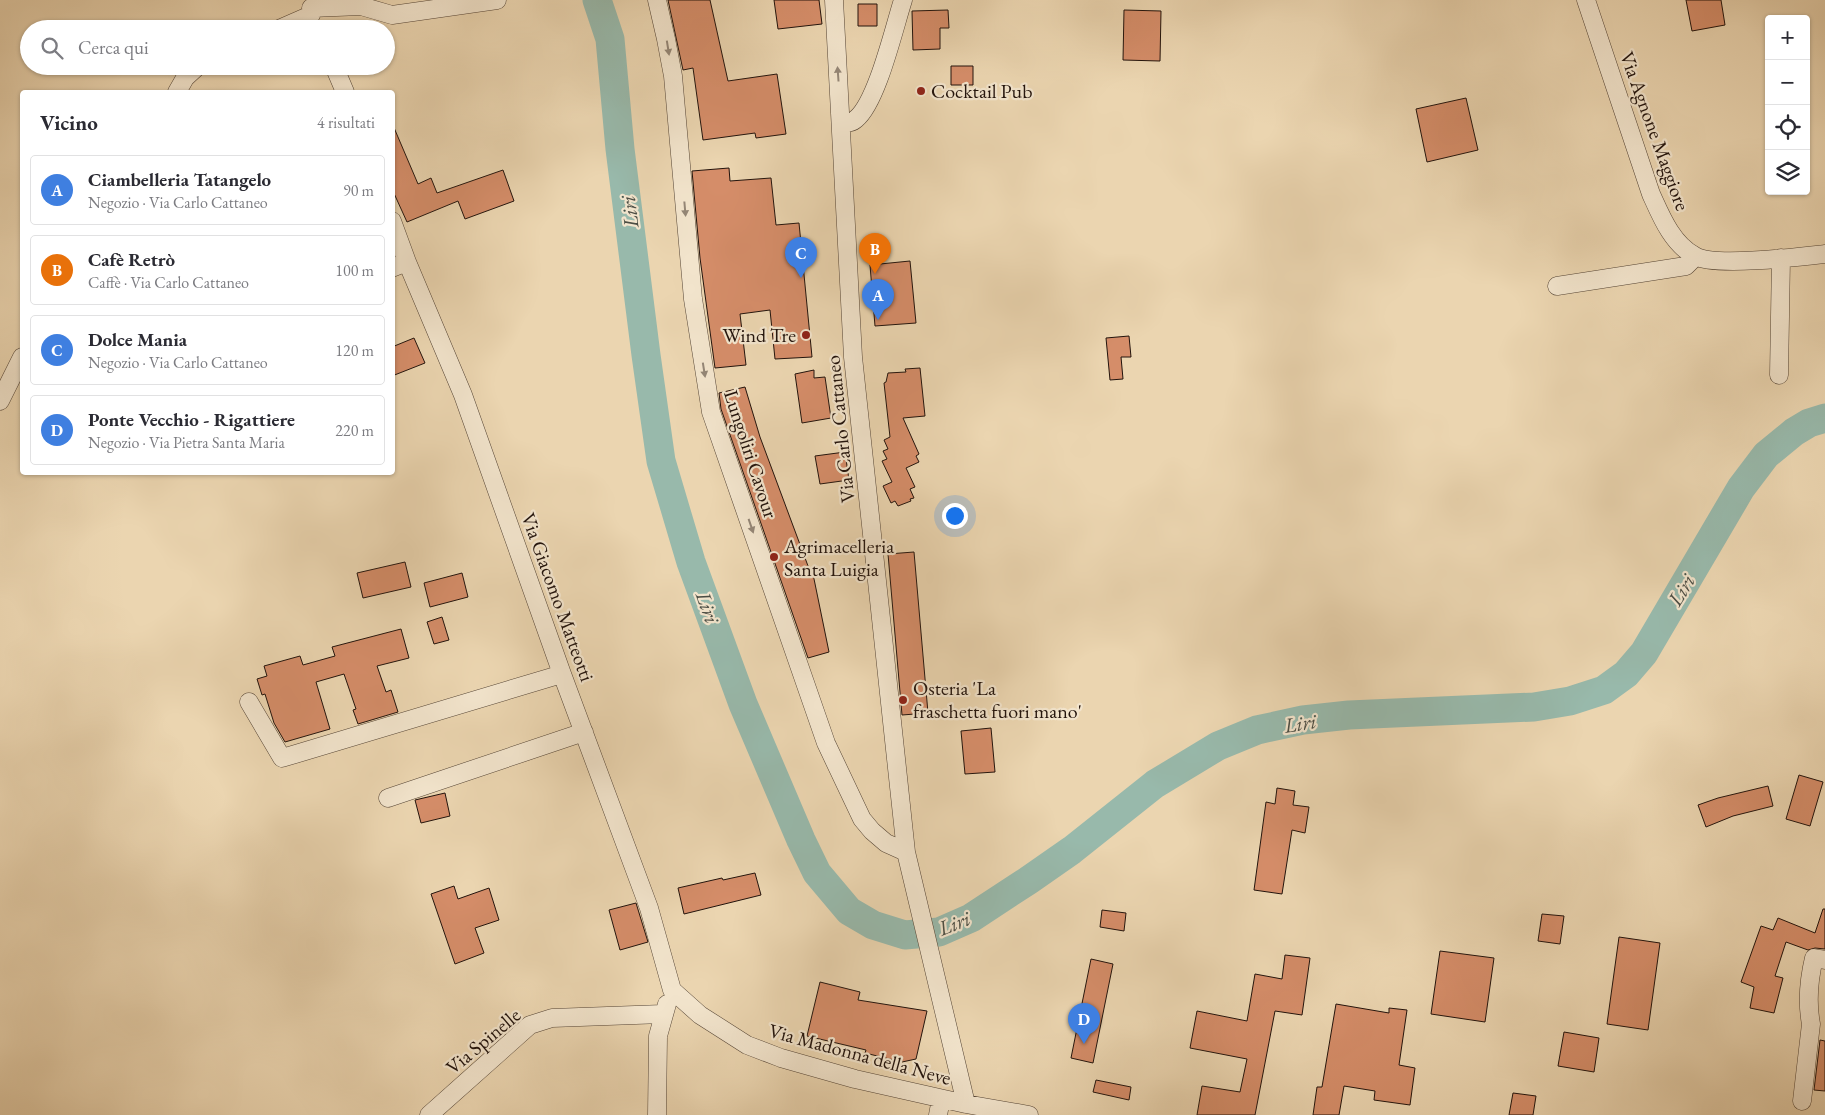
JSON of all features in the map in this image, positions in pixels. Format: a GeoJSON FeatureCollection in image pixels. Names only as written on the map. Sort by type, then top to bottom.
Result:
{"type":"FeatureCollection","features":[{"type":"Feature","properties":{"kind":"street"},"geometry":{"type":"LineString","coordinates":[[298,20],[313,13],[361,6],[392,15],[497,0]]}},
{"type":"Feature","properties":{"kind":"street","name":"Lungoliri Cavour"},"geometry":{"type":"LineString","coordinates":[[657,0],[672,76],[693,299],[711,412],[826,743],[862,819],[886,843],[906,852]]}},
{"type":"Feature","properties":{"kind":"street","name":"Via Carlo Cattaneo"},"geometry":{"type":"LineString","coordinates":[[834,0],[853,357],[906,852],[966,1104]]}},
{"type":"Feature","properties":{"kind":"street"},"geometry":{"type":"LineString","coordinates":[[841,123],[853,122],[864,111],[872,95],[903,0]]}},
{"type":"Feature","properties":{"kind":"street","name":"Via Agnone Maggiore"},"geometry":{"type":"LineString","coordinates":[[1586,0],[1651,194],[1670,232],[1681,246],[1695,257]]}},
{"type":"Feature","properties":{"kind":"street"},"geometry":{"type":"LineString","coordinates":[[178,90],[188,75]]}},
{"type":"Feature","properties":{"kind":"street"},"geometry":{"type":"LineString","coordinates":[[338,75],[344,90]]}},
{"type":"Feature","properties":{"kind":"street","name":"Via Giacomo Matteotti"},"geometry":{"type":"LineString","coordinates":[[395,238],[400,265],[464,394],[562,674],[649,908],[672,990]]}},
{"type":"Feature","properties":{"kind":"street"},"geometry":{"type":"LineString","coordinates":[[1557,286],[1686,266],[1695,257],[1708,261],[1825,254]]}},
{"type":"Feature","properties":{"kind":"street"},"geometry":{"type":"LineString","coordinates":[[1779,375],[1781,258]]}},
{"type":"Feature","properties":{"kind":"street"},"geometry":{"type":"LineString","coordinates":[[2,395],[20,361]]}},
{"type":"Feature","properties":{"kind":"street"},"geometry":{"type":"LineString","coordinates":[[249,702],[282,758],[562,674]]}},
{"type":"Feature","properties":{"kind":"street"},"geometry":{"type":"LineString","coordinates":[[388,798],[584,732]]}},
{"type":"Feature","properties":{"kind":"street"},"geometry":{"type":"LineString","coordinates":[[1802,1101],[1818,1025],[1809,1015],[1809,987],[1814,958],[1825,960]]}},
{"type":"Feature","properties":{"kind":"street"},"geometry":{"type":"LineString","coordinates":[[658,1115],[658,1036],[663,1014],[672,990]]}},
{"type":"Feature","properties":{"kind":"street","name":"Via Madonna della Neve"},"geometry":{"type":"LineString","coordinates":[[672,990],[700,1015],[747,1045],[781,1058],[855,1079],[940,1107],[966,1104],[1029,1115]]}},
{"type":"Feature","properties":{"kind":"street","name":"Via Spinelle"},"geometry":{"type":"LineString","coordinates":[[429,1115],[530,1025],[552,1018],[663,1014]]}},
{"type":"Feature","properties":{"kind":"building"},"geometry":{"type":"Polygon","coordinates":[[[668,0],[710,0],[728,81],[777,74],[786,134],[756,138],[755,133],[703,140],[693,68],[683,70],[668,0]]]}},
{"type":"Feature","properties":{"kind":"building"},"geometry":{"type":"Polygon","coordinates":[[[774,0],[819,0],[822,24],[778,29],[774,0]]]}},
{"type":"Feature","properties":{"kind":"building"},"geometry":{"type":"Polygon","coordinates":[[[1686,0],[1721,0],[1725,25],[1692,31],[1686,0]]]}},
{"type":"Feature","properties":{"kind":"building"},"geometry":{"type":"Polygon","coordinates":[[[858,4],[877,4],[877,26],[858,26],[858,4]]]}},
{"type":"Feature","properties":{"kind":"building"},"geometry":{"type":"Polygon","coordinates":[[[948,10],[949,28],[940,28],[940,49],[913,50],[912,11],[948,10]]]}},
{"type":"Feature","properties":{"kind":"building"},"geometry":{"type":"Polygon","coordinates":[[[1124,10],[1161,11],[1160,61],[1123,60],[1124,10]]]}},
{"type":"Feature","properties":{"kind":"building"},"geometry":{"type":"Polygon","coordinates":[[[951,66],[973,66],[973,85],[951,85],[951,66]]]}},
{"type":"Feature","properties":{"kind":"building"},"geometry":{"type":"Polygon","coordinates":[[[1466,98],[1478,150],[1427,162],[1416,109],[1466,98]]]}},
{"type":"Feature","properties":{"kind":"building"},"geometry":{"type":"Polygon","coordinates":[[[395,130],[418,184],[431,178],[437,193],[503,170],[514,201],[465,219],[458,201],[407,222],[395,196],[395,130]]]}},
{"type":"Feature","properties":{"kind":"building"},"geometry":{"type":"Polygon","coordinates":[[[729,168],[730,181],[771,178],[776,225],[799,223],[812,357],[775,359],[770,310],[740,314],[746,365],[715,368],[700,258],[692,171],[729,168]]]}},
{"type":"Feature","properties":{"kind":"building"},"geometry":{"type":"Polygon","coordinates":[[[910,261],[916,323],[875,326],[870,265],[910,261]]]}},
{"type":"Feature","properties":{"kind":"building"},"geometry":{"type":"Polygon","coordinates":[[[1129,336],[1131,357],[1121,357],[1123,379],[1110,380],[1106,338],[1129,336]]]}},
{"type":"Feature","properties":{"kind":"building"},"geometry":{"type":"Polygon","coordinates":[[[414,338],[425,363],[395,375],[395,346],[414,338]]]}},
{"type":"Feature","properties":{"kind":"building"},"geometry":{"type":"Polygon","coordinates":[[[920,368],[925,416],[903,418],[919,454],[916,456],[919,462],[906,468],[915,487],[910,489],[914,498],[898,506],[895,501],[891,503],[883,486],[892,482],[882,461],[887,459],[883,451],[888,449],[884,440],[890,437],[884,383],[888,373],[906,372],[905,369],[920,368]]]}},
{"type":"Feature","properties":{"kind":"building"},"geometry":{"type":"Polygon","coordinates":[[[814,370],[814,378],[825,377],[831,418],[802,423],[795,374],[814,370]]]}},
{"type":"Feature","properties":{"kind":"building"},"geometry":{"type":"Polygon","coordinates":[[[745,387],[760,437],[811,574],[813,574],[829,652],[808,658],[721,409],[719,393],[745,387]]]}},
{"type":"Feature","properties":{"kind":"building"},"geometry":{"type":"Polygon","coordinates":[[[845,452],[849,480],[820,484],[815,456],[845,452]]]}},
{"type":"Feature","properties":{"kind":"building"},"geometry":{"type":"Polygon","coordinates":[[[914,552],[928,713],[902,715],[888,554],[914,552]]]}},
{"type":"Feature","properties":{"kind":"building"},"geometry":{"type":"Polygon","coordinates":[[[405,562],[411,587],[363,598],[357,573],[405,562]]]}},
{"type":"Feature","properties":{"kind":"building"},"geometry":{"type":"Polygon","coordinates":[[[462,573],[468,597],[430,607],[424,583],[462,573]]]}},
{"type":"Feature","properties":{"kind":"building"},"geometry":{"type":"Polygon","coordinates":[[[442,617],[449,640],[434,644],[427,622],[442,617]]]}},
{"type":"Feature","properties":{"kind":"building"},"geometry":{"type":"Polygon","coordinates":[[[401,629],[409,658],[377,666],[386,692],[391,690],[398,712],[358,724],[353,710],[356,709],[344,674],[316,682],[330,729],[285,742],[274,723],[265,694],[262,695],[257,679],[267,676],[264,666],[300,656],[303,665],[335,656],[332,647],[401,629]]]}},
{"type":"Feature","properties":{"kind":"building"},"geometry":{"type":"Polygon","coordinates":[[[991,728],[995,772],[965,774],[961,731],[991,728]]]}},
{"type":"Feature","properties":{"kind":"building"},"geometry":{"type":"Polygon","coordinates":[[[1799,775],[1823,782],[1810,826],[1786,819],[1799,775]]]}},
{"type":"Feature","properties":{"kind":"building"},"geometry":{"type":"Polygon","coordinates":[[[1768,786],[1773,806],[1733,816],[1706,827],[1698,805],[1718,798],[1768,786]]]}},
{"type":"Feature","properties":{"kind":"building"},"geometry":{"type":"Polygon","coordinates":[[[1277,788],[1295,791],[1293,805],[1309,807],[1305,833],[1292,830],[1282,894],[1254,890],[1266,802],[1275,804],[1277,788]]]}},
{"type":"Feature","properties":{"kind":"building"},"geometry":{"type":"Polygon","coordinates":[[[445,793],[450,816],[421,823],[415,800],[445,793]]]}},
{"type":"Feature","properties":{"kind":"building"},"geometry":{"type":"Polygon","coordinates":[[[755,873],[761,895],[684,914],[678,888],[755,873]]]}},
{"type":"Feature","properties":{"kind":"building"},"geometry":{"type":"Polygon","coordinates":[[[454,886],[458,899],[489,888],[499,920],[475,928],[484,953],[455,964],[431,894],[454,886]]]}},
{"type":"Feature","properties":{"kind":"building"},"geometry":{"type":"Polygon","coordinates":[[[636,903],[648,942],[620,950],[609,910],[636,903]]]}},
{"type":"Feature","properties":{"kind":"building"},"geometry":{"type":"Polygon","coordinates":[[[1823,909],[1825,909],[1825,949],[1815,948],[1808,950],[1786,942],[1775,976],[1783,978],[1774,1013],[1750,1008],[1754,987],[1741,982],[1761,926],[1773,930],[1778,918],[1815,933],[1823,909]]]}},
{"type":"Feature","properties":{"kind":"building"},"geometry":{"type":"Polygon","coordinates":[[[1102,910],[1126,913],[1124,931],[1100,927],[1102,910]]]}},
{"type":"Feature","properties":{"kind":"building"},"geometry":{"type":"Polygon","coordinates":[[[1542,914],[1564,916],[1560,944],[1538,941],[1542,914]]]}},
{"type":"Feature","properties":{"kind":"building"},"geometry":{"type":"Polygon","coordinates":[[[1619,937],[1660,943],[1648,1030],[1607,1024],[1619,937]]]}},
{"type":"Feature","properties":{"kind":"building"},"geometry":{"type":"Polygon","coordinates":[[[1440,951],[1494,958],[1485,1022],[1431,1014],[1440,951]]]}},
{"type":"Feature","properties":{"kind":"building"},"geometry":{"type":"Polygon","coordinates":[[[1285,955],[1310,958],[1302,1015],[1275,1011],[1255,1115],[1197,1115],[1202,1086],[1240,1092],[1247,1059],[1190,1048],[1197,1011],[1247,1021],[1255,974],[1282,979],[1285,955]]]}},
{"type":"Feature","properties":{"kind":"building"},"geometry":{"type":"Polygon","coordinates":[[[1091,959],[1113,964],[1093,1063],[1071,1058],[1091,959]]]}},
{"type":"Feature","properties":{"kind":"building"},"geometry":{"type":"Polygon","coordinates":[[[820,982],[860,992],[858,1000],[927,1011],[916,1059],[902,1062],[865,1053],[866,1050],[807,1036],[820,982]]]}},
{"type":"Feature","properties":{"kind":"building"},"geometry":{"type":"Polygon","coordinates":[[[1336,1004],[1389,1013],[1389,1008],[1407,1010],[1399,1065],[1415,1068],[1410,1105],[1374,1100],[1375,1091],[1344,1086],[1339,1115],[1313,1115],[1317,1087],[1322,1087],[1336,1004]]]}},
{"type":"Feature","properties":{"kind":"building"},"geometry":{"type":"Polygon","coordinates":[[[1564,1032],[1599,1038],[1594,1072],[1558,1066],[1564,1032]]]}},
{"type":"Feature","properties":{"kind":"building"},"geometry":{"type":"Polygon","coordinates":[[[1820,1040],[1825,1041],[1825,1091],[1814,1090],[1820,1040]]]}},
{"type":"Feature","properties":{"kind":"building"},"geometry":{"type":"Polygon","coordinates":[[[1096,1080],[1131,1087],[1129,1100],[1093,1092],[1096,1080]]]}},
{"type":"Feature","properties":{"kind":"building"},"geometry":{"type":"Polygon","coordinates":[[[1513,1093],[1536,1096],[1533,1115],[1509,1115],[1513,1093]]]}},
{"type":"Feature","properties":{"kind":"waterway","name":"Liri"},"geometry":{"type":"LineString","coordinates":[[597,0],[610,39],[620,149],[661,461],[691,562],[743,704],[817,873],[849,911],[873,925],[905,935],[939,932],[971,918],[1072,850],[1155,784],[1218,746],[1257,730],[1303,720],[1349,715],[1534,707],[1570,701],[1604,690],[1626,674],[1644,653],[1741,488],[1766,455],[1794,432],[1809,423],[1825,418]]}},
{"type":"Feature","properties":{"kind":"place","name":"Cocktail Pub"},"geometry":{"type":"Point","coordinates":[921,91]}},
{"type":"Feature","properties":{"kind":"place","name":"Cafè Retrò"},"geometry":{"type":"Point","coordinates":[875,274]}},
{"type":"Feature","properties":{"kind":"place","name":"Dolce Mania"},"geometry":{"type":"Point","coordinates":[801,278]}},
{"type":"Feature","properties":{"kind":"place","name":"Ciambelleria Tatangelo"},"geometry":{"type":"Point","coordinates":[878,320]}},
{"type":"Feature","properties":{"kind":"place","name":"Wind Tre"},"geometry":{"type":"Point","coordinates":[806,335]}},
{"type":"Feature","properties":{"kind":"place","name":"Agrimacelleria Santa Luigia"},"geometry":{"type":"Point","coordinates":[774,557]}},
{"type":"Feature","properties":{"kind":"place","name":"Osteria 'La fraschetta fuori mano'"},"geometry":{"type":"Point","coordinates":[903,700]}},
{"type":"Feature","properties":{"kind":"place","name":"Ponte Vecchio - Rigattiere"},"geometry":{"type":"Point","coordinates":[1084,1044]}}]}
